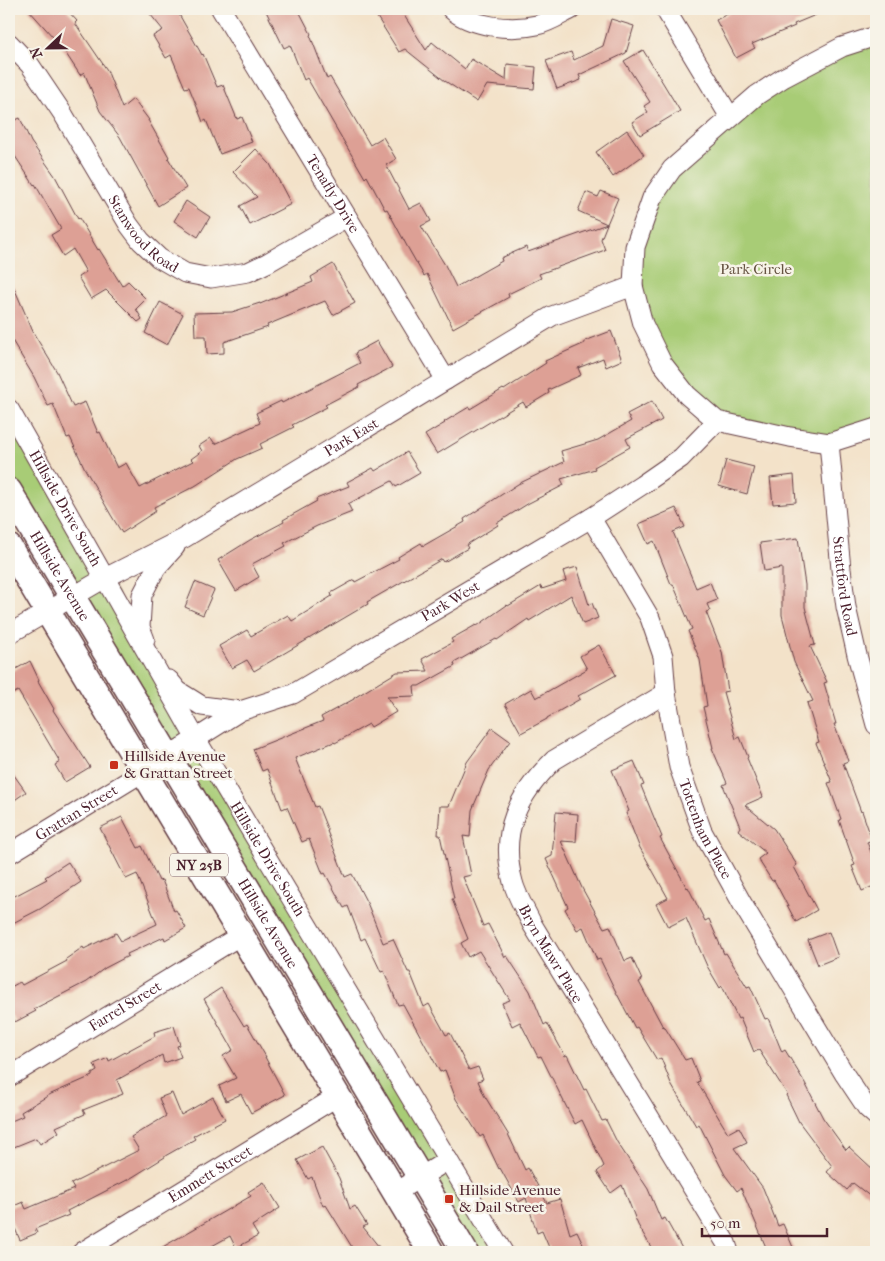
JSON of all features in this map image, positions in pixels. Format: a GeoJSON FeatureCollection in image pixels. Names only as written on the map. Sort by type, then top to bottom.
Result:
{"type":"FeatureCollection","features":[{"type":"Feature","properties":{"kind":"main road","name":"Hillside Avenue"},"geometry":{"type":"LineString","coordinates":[[9,492],[465,1252]]}},
{"type":"Feature","properties":{"kind":"main road","name":"Hillside Avenue"},"geometry":{"type":"LineString","coordinates":[[9,548],[431,1252]]}},
{"type":"Feature","properties":{"kind":"street","name":"Tenafly Drive"},"geometry":{"type":"LineString","coordinates":[[221,9],[446,380]]}},
{"type":"Feature","properties":{"kind":"street"},"geometry":{"type":"LineString","coordinates":[[451,9],[472,21],[492,27],[516,29],[539,25],[572,9]]}},
{"type":"Feature","properties":{"kind":"street"},"geometry":{"type":"LineString","coordinates":[[665,9],[730,117]]}},
{"type":"Feature","properties":{"kind":"street"},"geometry":{"type":"LineString","coordinates":[[876,36],[842,47],[757,94],[672,169],[652,198],[635,247],[633,286],[643,324],[662,363],[687,396],[717,421],[790,438],[829,443],[876,428]]}},
{"type":"Feature","properties":{"kind":"street","name":"Stanwood Road"},"geometry":{"type":"LineString","coordinates":[[9,43],[30,65],[63,114],[129,225],[141,241],[159,258],[185,273],[210,278],[248,272],[347,217]]}},
{"type":"Feature","properties":{"kind":"street","name":"Park East"},"geometry":{"type":"LineString","coordinates":[[9,634],[105,578],[184,538],[552,316],[633,286]]}},
{"type":"Feature","properties":{"kind":"street","name":"Hillside Drive South"},"geometry":{"type":"LineString","coordinates":[[9,409],[196,739],[503,1252]]}},
{"type":"Feature","properties":{"kind":"street","name":"Park West"},"geometry":{"type":"LineString","coordinates":[[168,757],[240,711],[293,694],[591,518],[681,458],[717,421]]}},
{"type":"Feature","properties":{"kind":"street","name":"Strattford Road"},"geometry":{"type":"LineString","coordinates":[[829,443],[846,607],[876,725]]}},
{"type":"Feature","properties":{"kind":"street","name":"Tottenham Place"},"geometry":{"type":"LineString","coordinates":[[591,518],[650,618],[663,656],[666,693],[679,767],[702,831],[743,905],[840,1066],[868,1108],[876,1116]]}},
{"type":"Feature","properties":{"kind":"street"},"geometry":{"type":"LineString","coordinates":[[184,538],[156,568],[142,595],[140,628],[153,664],[178,691],[202,706],[240,711]]}},
{"type":"Feature","properties":{"kind":"street","name":"Bryn Mawr Place"},"geometry":{"type":"LineString","coordinates":[[666,693],[554,760],[540,774],[523,796],[513,818],[508,856],[513,884],[532,924],[726,1244],[729,1252]]}},
{"type":"Feature","properties":{"kind":"street","name":"Grattan Street"},"geometry":{"type":"LineString","coordinates":[[9,854],[168,757]]}},
{"type":"Feature","properties":{"kind":"street","name":"Farrel Street"},"geometry":{"type":"LineString","coordinates":[[9,1077],[241,935]]}},
{"type":"Feature","properties":{"kind":"street","name":"Emmett Street"},"geometry":{"type":"LineString","coordinates":[[82,1252],[338,1096]]}},
{"type":"Feature","properties":{"kind":"street"},"geometry":{"type":"LineString","coordinates":[[395,1192],[448,1160]]}},
{"type":"Feature","properties":{"kind":"green space","name":"Park Circle"},"geometry":{"type":"Polygon","coordinates":[[[876,36],[876,428],[846,438],[717,421],[643,324],[635,247],[652,198],[730,117],[876,36]]]}},
{"type":"Feature","properties":{"kind":"green space"},"geometry":{"type":"Polygon","coordinates":[[[9,409],[503,1252],[465,1252],[9,491],[9,409]]]}},
{"type":"Feature","properties":{"kind":"building"},"geometry":{"type":"Polygon","coordinates":[[[28,9],[66,9],[77,21],[75,23],[107,70],[122,108],[133,99],[149,120],[186,188],[158,206],[120,137],[100,111],[84,72],[80,75],[61,46],[28,9]]]}},
{"type":"Feature","properties":{"kind":"building"},"geometry":{"type":"Polygon","coordinates":[[[146,9],[176,9],[203,54],[217,87],[223,85],[237,119],[242,117],[252,142],[220,154],[206,120],[203,122],[189,87],[185,88],[171,55],[166,58],[153,36],[163,30],[146,9]]]}},
{"type":"Feature","properties":{"kind":"building"},"geometry":{"type":"Polygon","coordinates":[[[265,9],[298,9],[311,34],[327,79],[330,77],[370,145],[383,137],[396,159],[386,165],[409,209],[421,203],[431,221],[421,226],[456,287],[502,261],[501,258],[526,247],[528,252],[607,224],[601,239],[605,250],[539,274],[541,278],[508,294],[509,297],[453,328],[427,274],[424,276],[387,209],[385,210],[367,176],[365,178],[307,78],[304,80],[290,45],[284,48],[265,9]]]}},
{"type":"Feature","properties":{"kind":"building"},"geometry":{"type":"Polygon","coordinates":[[[372,9],[400,9],[426,50],[432,42],[465,69],[471,59],[506,80],[507,64],[536,67],[534,89],[487,85],[477,102],[445,81],[405,49],[399,52],[372,9]]]}},
{"type":"Feature","properties":{"kind":"building"},"geometry":{"type":"Polygon","coordinates":[[[737,9],[830,9],[752,44],[755,48],[736,58],[716,20],[737,9]]]}},
{"type":"Feature","properties":{"kind":"building"},"geometry":{"type":"Polygon","coordinates":[[[611,19],[634,26],[626,53],[579,75],[581,80],[557,89],[546,61],[571,52],[574,60],[603,46],[611,19]]]}},
{"type":"Feature","properties":{"kind":"building"},"geometry":{"type":"Polygon","coordinates":[[[643,50],[680,111],[640,135],[632,122],[648,112],[644,106],[650,102],[624,61],[643,50]]]}},
{"type":"Feature","properties":{"kind":"building"},"geometry":{"type":"Polygon","coordinates":[[[20,118],[31,142],[55,176],[78,219],[122,286],[128,281],[146,299],[136,309],[142,319],[138,322],[106,290],[91,299],[78,277],[86,272],[73,249],[63,256],[51,235],[61,229],[35,184],[9,147],[9,123],[20,118]]]}},
{"type":"Feature","properties":{"kind":"building"},"geometry":{"type":"Polygon","coordinates":[[[627,130],[644,155],[613,177],[596,152],[627,130]]]}},
{"type":"Feature","properties":{"kind":"building"},"geometry":{"type":"Polygon","coordinates":[[[256,149],[270,164],[291,204],[250,225],[240,206],[257,197],[233,172],[256,149]]]}},
{"type":"Feature","properties":{"kind":"building"},"geometry":{"type":"Polygon","coordinates":[[[601,191],[618,198],[607,224],[578,211],[586,192],[598,197],[601,191]]]}},
{"type":"Feature","properties":{"kind":"building"},"geometry":{"type":"Polygon","coordinates":[[[186,201],[210,217],[198,237],[174,221],[186,201]]]}},
{"type":"Feature","properties":{"kind":"building"},"geometry":{"type":"Polygon","coordinates":[[[333,264],[355,303],[333,315],[325,301],[267,325],[268,327],[224,342],[224,353],[207,354],[206,336],[195,336],[194,313],[232,312],[260,304],[313,282],[311,277],[333,264]]]}},
{"type":"Feature","properties":{"kind":"building"},"geometry":{"type":"Polygon","coordinates":[[[9,276],[34,334],[57,372],[73,407],[85,402],[98,433],[100,432],[117,468],[126,463],[140,488],[193,461],[191,459],[202,451],[199,446],[211,438],[215,444],[260,423],[256,413],[281,401],[282,403],[360,363],[355,353],[377,341],[392,367],[325,405],[327,407],[292,425],[294,427],[260,444],[262,448],[237,459],[195,486],[154,507],[156,511],[122,533],[85,469],[70,437],[67,438],[53,404],[48,406],[34,377],[13,342],[9,331],[9,276]]]}},
{"type":"Feature","properties":{"kind":"building"},"geometry":{"type":"Polygon","coordinates":[[[160,302],[183,314],[167,345],[145,333],[160,302]]]}},
{"type":"Feature","properties":{"kind":"building"},"geometry":{"type":"Polygon","coordinates":[[[611,331],[622,360],[606,367],[603,358],[578,368],[581,375],[548,390],[549,393],[526,407],[523,402],[437,454],[425,435],[469,407],[470,409],[504,390],[546,363],[545,361],[585,343],[585,341],[611,331]]]}},
{"type":"Feature","properties":{"kind":"building"},"geometry":{"type":"Polygon","coordinates":[[[652,401],[662,420],[626,439],[630,447],[594,467],[595,469],[561,479],[564,485],[529,503],[497,523],[498,525],[466,545],[468,548],[444,562],[442,559],[367,602],[368,604],[254,671],[247,660],[232,668],[219,646],[247,630],[251,636],[288,615],[292,621],[332,596],[331,593],[399,559],[398,557],[421,543],[423,546],[465,522],[464,519],[518,484],[564,462],[561,451],[598,440],[631,421],[627,414],[652,401]]]}},
{"type":"Feature","properties":{"kind":"building"},"geometry":{"type":"Polygon","coordinates":[[[407,452],[420,473],[396,487],[392,481],[348,504],[352,512],[317,526],[284,543],[286,546],[252,564],[259,577],[236,591],[218,560],[284,522],[283,520],[317,501],[316,499],[349,486],[347,482],[373,468],[375,471],[407,452]]]}},
{"type":"Feature","properties":{"kind":"building"},"geometry":{"type":"Polygon","coordinates":[[[726,460],[754,467],[747,494],[719,486],[726,460]]]}},
{"type":"Feature","properties":{"kind":"building"},"geometry":{"type":"Polygon","coordinates":[[[794,475],[796,502],[773,504],[770,478],[794,475]]]}},
{"type":"Feature","properties":{"kind":"building"},"geometry":{"type":"Polygon","coordinates":[[[676,508],[685,527],[673,532],[696,588],[710,582],[717,600],[707,604],[710,611],[706,612],[722,652],[728,691],[723,692],[736,739],[740,737],[763,797],[745,805],[774,829],[797,865],[794,867],[817,910],[796,922],[774,880],[772,881],[758,859],[766,853],[738,830],[740,827],[723,785],[727,783],[712,748],[703,707],[707,706],[700,660],[688,631],[692,629],[654,541],[648,544],[639,524],[676,508]]]}},
{"type":"Feature","properties":{"kind":"building"},"geometry":{"type":"Polygon","coordinates":[[[798,538],[805,585],[805,607],[815,645],[810,646],[827,682],[824,683],[836,724],[834,724],[848,761],[843,763],[872,840],[867,842],[876,865],[876,885],[862,891],[852,866],[855,865],[828,783],[832,782],[816,743],[819,742],[807,703],[813,701],[794,662],[782,615],[782,568],[764,571],[760,543],[798,538]]]}},
{"type":"Feature","properties":{"kind":"building"},"geometry":{"type":"Polygon","coordinates":[[[577,567],[589,605],[592,603],[598,618],[583,624],[571,595],[529,621],[528,619],[497,640],[454,663],[455,666],[419,686],[414,686],[415,696],[387,697],[396,712],[371,727],[369,724],[335,743],[295,758],[315,807],[318,806],[345,877],[352,874],[368,905],[383,943],[393,939],[408,972],[410,972],[424,1007],[429,1004],[446,1035],[450,1033],[469,1070],[478,1067],[483,1079],[478,1081],[484,1095],[508,1134],[525,1170],[528,1168],[547,1203],[560,1199],[570,1234],[577,1231],[587,1252],[551,1252],[542,1231],[537,1233],[526,1198],[519,1202],[499,1169],[483,1135],[480,1137],[456,1099],[445,1070],[440,1072],[403,1004],[398,1005],[384,971],[381,972],[365,938],[361,940],[348,906],[344,908],[325,873],[323,874],[309,839],[302,842],[287,807],[282,809],[267,769],[262,771],[253,749],[323,721],[321,717],[397,672],[428,671],[422,659],[453,642],[451,639],[477,626],[507,605],[541,586],[542,589],[566,581],[563,571],[577,567]]]}},
{"type":"Feature","properties":{"kind":"building"},"geometry":{"type":"Polygon","coordinates":[[[195,582],[214,590],[203,615],[185,607],[195,582]]]}},
{"type":"Feature","properties":{"kind":"building"},"geometry":{"type":"Polygon","coordinates":[[[599,645],[616,675],[578,696],[580,699],[521,733],[505,704],[531,689],[536,698],[587,669],[580,656],[599,645]]]}},
{"type":"Feature","properties":{"kind":"building"},"geometry":{"type":"Polygon","coordinates":[[[30,661],[53,710],[90,767],[65,782],[55,765],[60,762],[18,691],[12,694],[9,687],[9,673],[30,661]]]}},
{"type":"Feature","properties":{"kind":"building"},"geometry":{"type":"Polygon","coordinates":[[[492,728],[510,741],[489,770],[472,810],[470,837],[463,836],[471,875],[463,877],[483,926],[488,924],[505,957],[507,956],[530,991],[544,1025],[547,1023],[565,1056],[567,1055],[602,1121],[606,1120],[617,1142],[648,1189],[661,1220],[665,1218],[684,1252],[654,1252],[638,1225],[622,1185],[611,1193],[597,1172],[604,1166],[582,1120],[575,1124],[541,1056],[538,1057],[520,1022],[512,1026],[502,1003],[510,1000],[479,951],[468,957],[461,943],[468,939],[452,899],[454,899],[440,835],[438,835],[440,806],[449,806],[467,762],[492,728]]]}},
{"type":"Feature","properties":{"kind":"building"},"geometry":{"type":"Polygon","coordinates":[[[634,761],[644,785],[641,786],[662,837],[660,838],[705,921],[709,919],[724,954],[726,953],[747,987],[750,986],[765,1019],[768,1018],[782,1052],[785,1050],[823,1118],[846,1150],[849,1147],[876,1172],[876,1201],[853,1183],[847,1190],[827,1172],[832,1166],[799,1122],[787,1094],[759,1050],[754,1052],[740,1018],[738,1019],[722,986],[720,988],[707,966],[686,918],[668,927],[656,904],[668,898],[639,846],[626,813],[629,811],[612,770],[634,761]]]}},
{"type":"Feature","properties":{"kind":"building"},"geometry":{"type":"Polygon","coordinates":[[[9,768],[26,792],[9,804],[9,768]]]}},
{"type":"Feature","properties":{"kind":"building"},"geometry":{"type":"Polygon","coordinates":[[[556,812],[578,814],[576,842],[561,841],[582,888],[604,928],[610,926],[625,961],[632,958],[642,980],[639,982],[663,1027],[685,1060],[691,1058],[700,1081],[697,1082],[728,1133],[739,1127],[747,1142],[734,1148],[763,1188],[778,1226],[783,1224],[795,1252],[768,1252],[741,1188],[737,1191],[725,1175],[699,1124],[696,1126],[672,1086],[661,1058],[657,1060],[637,1027],[635,1028],[600,959],[597,960],[583,927],[577,930],[565,909],[568,907],[546,859],[552,856],[556,812]]]}},
{"type":"Feature","properties":{"kind":"building"},"geometry":{"type":"Polygon","coordinates":[[[122,817],[138,848],[142,846],[159,881],[162,880],[174,911],[176,910],[186,928],[165,940],[164,937],[127,954],[128,956],[105,968],[86,982],[34,1009],[36,1011],[15,1022],[9,1010],[9,988],[20,982],[22,985],[67,961],[66,959],[83,947],[84,949],[116,933],[121,941],[157,924],[137,874],[126,879],[100,828],[122,817]]]}},
{"type":"Feature","properties":{"kind":"building"},"geometry":{"type":"Polygon","coordinates":[[[68,862],[81,882],[40,909],[9,925],[9,899],[47,879],[45,877],[68,862]]]}},
{"type":"Feature","properties":{"kind":"building"},"geometry":{"type":"Polygon","coordinates":[[[829,932],[838,957],[818,965],[808,940],[829,932]]]}},
{"type":"Feature","properties":{"kind":"building"},"geometry":{"type":"Polygon","coordinates":[[[221,988],[244,1026],[247,1024],[285,1095],[251,1113],[241,1094],[226,1101],[219,1086],[236,1078],[223,1056],[233,1050],[204,999],[221,988]]]}},
{"type":"Feature","properties":{"kind":"building"},"geometry":{"type":"Polygon","coordinates":[[[174,1026],[180,1045],[177,1046],[181,1057],[164,1063],[162,1055],[117,1080],[123,1094],[83,1110],[85,1114],[56,1127],[59,1132],[40,1144],[36,1138],[9,1149],[9,1122],[23,1116],[21,1112],[51,1094],[92,1076],[97,1071],[94,1064],[108,1058],[109,1061],[155,1036],[154,1032],[174,1026]]]}},
{"type":"Feature","properties":{"kind":"building"},"geometry":{"type":"Polygon","coordinates":[[[172,1093],[181,1115],[213,1097],[225,1119],[193,1136],[195,1139],[131,1178],[67,1211],[69,1215],[35,1229],[37,1233],[20,1240],[9,1215],[9,1208],[23,1202],[26,1209],[74,1189],[71,1184],[139,1150],[131,1137],[166,1116],[159,1098],[172,1093]]]}},
{"type":"Feature","properties":{"kind":"building"},"geometry":{"type":"Polygon","coordinates":[[[322,1147],[339,1178],[350,1209],[355,1206],[367,1225],[363,1227],[383,1252],[355,1252],[326,1205],[323,1206],[312,1177],[308,1179],[297,1160],[322,1147]]]}},
{"type":"Feature","properties":{"kind":"building"},"geometry":{"type":"Polygon","coordinates":[[[264,1182],[280,1208],[252,1226],[258,1236],[236,1248],[230,1236],[201,1252],[154,1252],[251,1196],[248,1192],[264,1182]]]}},
{"type":"Feature","properties":{"kind":"place","name":"Hillside Avenue & Grattan Street"},"geometry":{"type":"Point","coordinates":[114,765]}},
{"type":"Feature","properties":{"kind":"place","name":"Hillside Avenue & Dail Street"},"geometry":{"type":"Point","coordinates":[449,1199]}}]}
